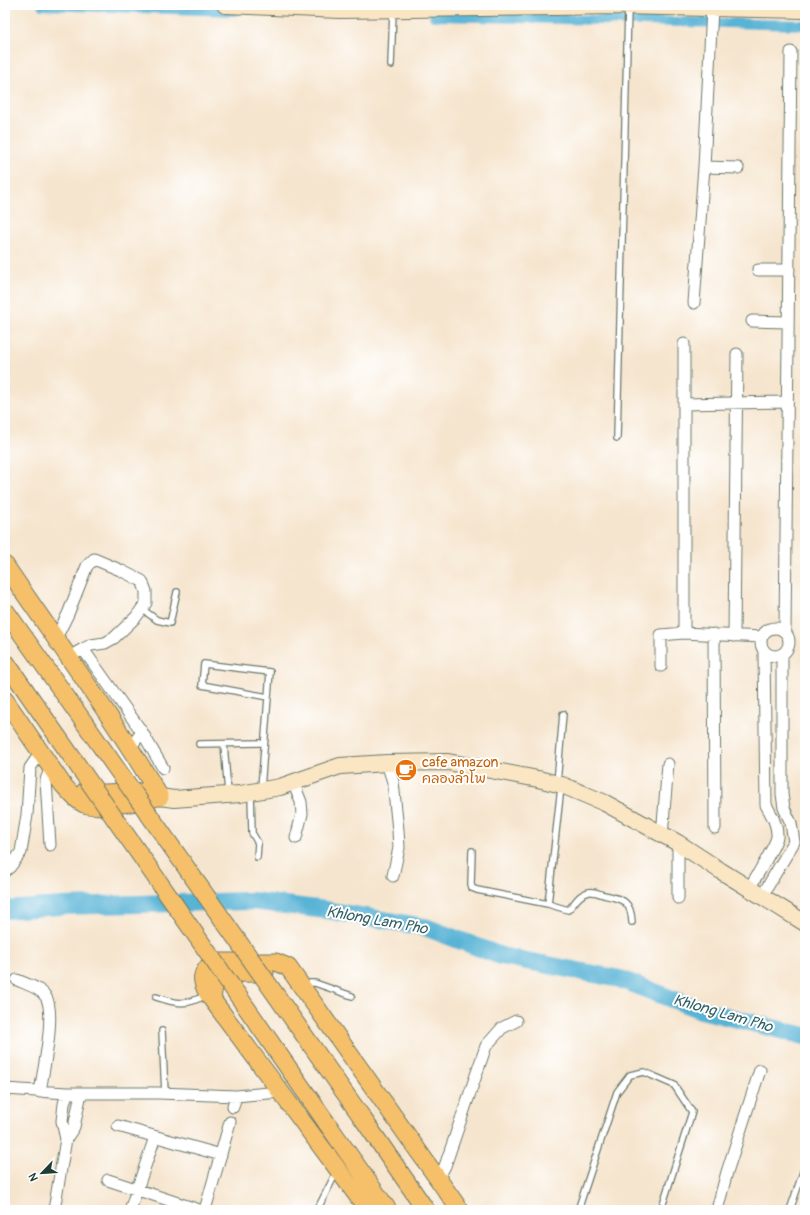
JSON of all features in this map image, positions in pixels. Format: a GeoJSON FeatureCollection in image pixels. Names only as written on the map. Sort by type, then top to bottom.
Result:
{"type":"FeatureCollection","features":[{"type":"Feature","properties":{"kind":"main road"},"geometry":{"type":"LineString","coordinates":[[5,565],[56,638],[76,653],[130,748],[160,797]]}},
{"type":"Feature","properties":{"kind":"main road"},"geometry":{"type":"LineString","coordinates":[[5,610],[426,1210]]}},
{"type":"Feature","properties":{"kind":"main road"},"geometry":{"type":"LineString","coordinates":[[5,661],[388,1210]]}},
{"type":"Feature","properties":{"kind":"main road"},"geometry":{"type":"LineString","coordinates":[[5,700],[55,772],[81,790],[92,793],[134,791],[160,797]]}},
{"type":"Feature","properties":{"kind":"main road"},"geometry":{"type":"LineString","coordinates":[[364,1209],[338,1169],[210,996],[216,981],[224,975],[285,972],[301,984],[460,1210]]}},
{"type":"Feature","properties":{"kind":"street"},"geometry":{"type":"LineString","coordinates":[[225,5],[393,11],[467,6],[649,6],[712,14],[805,10]]}},
{"type":"Feature","properties":{"kind":"street"},"geometry":{"type":"LineString","coordinates":[[694,303],[704,167],[712,14]]}},
{"type":"Feature","properties":{"kind":"street"},"geometry":{"type":"LineString","coordinates":[[785,632],[791,52]]}},
{"type":"Feature","properties":{"kind":"street"},"geometry":{"type":"LineString","coordinates":[[704,167],[738,168]]}},
{"type":"Feature","properties":{"kind":"street"},"geometry":{"type":"LineString","coordinates":[[758,270],[789,270]]}},
{"type":"Feature","properties":{"kind":"street"},"geometry":{"type":"LineString","coordinates":[[752,321],[788,322]]}},
{"type":"Feature","properties":{"kind":"street"},"geometry":{"type":"LineString","coordinates":[[684,344],[684,633]]}},
{"type":"Feature","properties":{"kind":"street"},"geometry":{"type":"LineString","coordinates":[[734,636],[737,354]]}},
{"type":"Feature","properties":{"kind":"street"},"geometry":{"type":"LineString","coordinates":[[684,404],[787,402]]}},
{"type":"Feature","properties":{"kind":"street"},"geometry":{"type":"LineString","coordinates":[[56,638],[68,614],[87,566],[94,559],[120,570],[142,582],[146,591],[146,603],[136,618],[114,638],[105,643],[91,645],[76,653],[142,732],[164,768]]}},
{"type":"Feature","properties":{"kind":"street"},"geometry":{"type":"LineString","coordinates":[[755,892],[777,836],[774,819],[766,805],[764,652],[762,647],[762,638],[764,633],[772,628],[777,628],[785,632],[788,636],[790,644],[786,653],[772,657],[764,652]]}},
{"type":"Feature","properties":{"kind":"street"},"geometry":{"type":"LineString","coordinates":[[661,666],[661,635],[684,633],[762,638]]}},
{"type":"Feature","properties":{"kind":"street"},"geometry":{"type":"LineString","coordinates":[[714,634],[715,828]]}},
{"type":"Feature","properties":{"kind":"street"},"geometry":{"type":"LineString","coordinates":[[755,892],[794,842],[791,823],[784,808],[782,794],[782,655]]}},
{"type":"Feature","properties":{"kind":"street"},"geometry":{"type":"LineString","coordinates":[[130,748],[142,732]]}},
{"type":"Feature","properties":{"kind":"street"},"geometry":{"type":"LineString","coordinates":[[5,871],[10,867],[21,852],[27,815],[30,768],[41,752]]}},
{"type":"Feature","properties":{"kind":"street"},"geometry":{"type":"LineString","coordinates":[[160,797],[174,799],[228,795],[256,791],[280,787],[340,766],[387,763],[448,762],[538,779],[559,784],[605,803],[678,843],[805,922]]}},
{"type":"Feature","properties":{"kind":"street"},"geometry":{"type":"LineString","coordinates":[[387,763],[393,782],[399,848],[393,876]]}},
{"type":"Feature","properties":{"kind":"street"},"geometry":{"type":"LineString","coordinates":[[662,835],[668,764]]}},
{"type":"Feature","properties":{"kind":"street"},"geometry":{"type":"LineString","coordinates":[[50,845],[46,780],[55,772]]}},
{"type":"Feature","properties":{"kind":"street"},"geometry":{"type":"LineString","coordinates":[[293,782],[301,802],[302,814],[296,838]]}},
{"type":"Feature","properties":{"kind":"street"},"geometry":{"type":"LineString","coordinates":[[678,843],[678,898]]}},
{"type":"Feature","properties":{"kind":"street"},"geometry":{"type":"LineString","coordinates":[[17,980],[40,991],[46,996],[50,1006],[50,1021],[40,1092]]}},
{"type":"Feature","properties":{"kind":"street"},"geometry":{"type":"LineString","coordinates":[[438,1179],[445,1166],[486,1046],[502,1028],[516,1021]]}},
{"type":"Feature","properties":{"kind":"street"},"geometry":{"type":"LineString","coordinates":[[716,1210],[760,1070]]}},
{"type":"Feature","properties":{"kind":"street"},"geometry":{"type":"LineString","coordinates":[[5,1089],[67,1093],[165,1093],[236,1096],[280,1092]]}},
{"type":"Feature","properties":{"kind":"street"},"geometry":{"type":"LineString","coordinates":[[54,1210],[66,1139],[62,1121],[67,1093]]}},
{"type":"Feature","properties":{"kind":"street"},"geometry":{"type":"LineString","coordinates":[[66,1139],[74,1127],[81,1093]]}},
{"type":"Feature","properties":{"kind":"street"},"geometry":{"type":"LineString","coordinates":[[233,1107],[236,1096]]}},
{"type":"Feature","properties":{"kind":"street"},"geometry":{"type":"LineString","coordinates":[[205,1210],[230,1122]]}},
{"type":"Feature","properties":{"kind":"street"},"geometry":{"type":"LineString","coordinates":[[118,1126],[221,1155]]}},
{"type":"Feature","properties":{"kind":"street"},"geometry":{"type":"LineString","coordinates":[[130,1210],[155,1137]]}},
{"type":"Feature","properties":{"kind":"street"},"geometry":{"type":"LineString","coordinates":[[108,1180],[199,1210]]}},
{"type":"Feature","properties":{"kind":"lane"},"geometry":{"type":"LineString","coordinates":[[618,438],[627,42],[623,6]]}},
{"type":"Feature","properties":{"kind":"lane"},"geometry":{"type":"LineString","coordinates":[[391,65],[393,11]]}},
{"type":"Feature","properties":{"kind":"lane"},"geometry":{"type":"LineString","coordinates":[[142,609],[157,620],[170,623],[177,592]]}},
{"type":"Feature","properties":{"kind":"lane"},"geometry":{"type":"LineString","coordinates":[[257,857],[258,843],[252,833],[256,791],[268,696],[270,672],[204,664],[202,685],[268,696]]}},
{"type":"Feature","properties":{"kind":"lane"},"geometry":{"type":"LineString","coordinates":[[548,904],[559,784],[563,714]]}},
{"type":"Feature","properties":{"kind":"lane"},"geometry":{"type":"LineString","coordinates":[[199,744],[260,743]]}},
{"type":"Feature","properties":{"kind":"lane"},"geometry":{"type":"LineString","coordinates":[[224,744],[228,795]]}},
{"type":"Feature","properties":{"kind":"lane"},"geometry":{"type":"LineString","coordinates":[[472,851],[471,884],[472,888],[476,890],[548,904],[568,910],[580,896],[590,892],[598,893],[621,898],[632,912],[632,922]]}},
{"type":"Feature","properties":{"kind":"lane"},"geometry":{"type":"LineString","coordinates":[[301,984],[315,983],[352,996]]}},
{"type":"Feature","properties":{"kind":"lane"},"geometry":{"type":"LineString","coordinates":[[156,996],[181,1004],[210,996]]}},
{"type":"Feature","properties":{"kind":"lane"},"geometry":{"type":"LineString","coordinates":[[162,1031],[165,1093]]}},
{"type":"Feature","properties":{"kind":"lane"},"geometry":{"type":"LineString","coordinates":[[578,1210],[617,1092],[630,1075],[644,1072],[674,1085],[692,1112],[661,1210]]}},
{"type":"Feature","properties":{"kind":"lane"},"geometry":{"type":"LineString","coordinates":[[790,1210],[805,1166]]}},
{"type":"Feature","properties":{"kind":"lane"},"geometry":{"type":"LineString","coordinates":[[316,1210],[338,1169]]}},
{"type":"Feature","properties":{"kind":"waterway"},"geometry":{"type":"LineString","coordinates":[[42,5],[234,11]]}},
{"type":"Feature","properties":{"kind":"waterway"},"geometry":{"type":"LineString","coordinates":[[434,16],[805,25]]}},
{"type":"Feature","properties":{"kind":"waterway","name":"Khlong Lam Pho"},"geometry":{"type":"LineString","coordinates":[[5,910],[61,906],[252,901],[326,910],[425,927],[501,956],[620,979],[701,1010],[805,1036]]}},
{"type":"Feature","properties":{"kind":"place","name":"cafe amazon คลองลำโพ"},"geometry":{"type":"Point","coordinates":[406,770]}}]}
